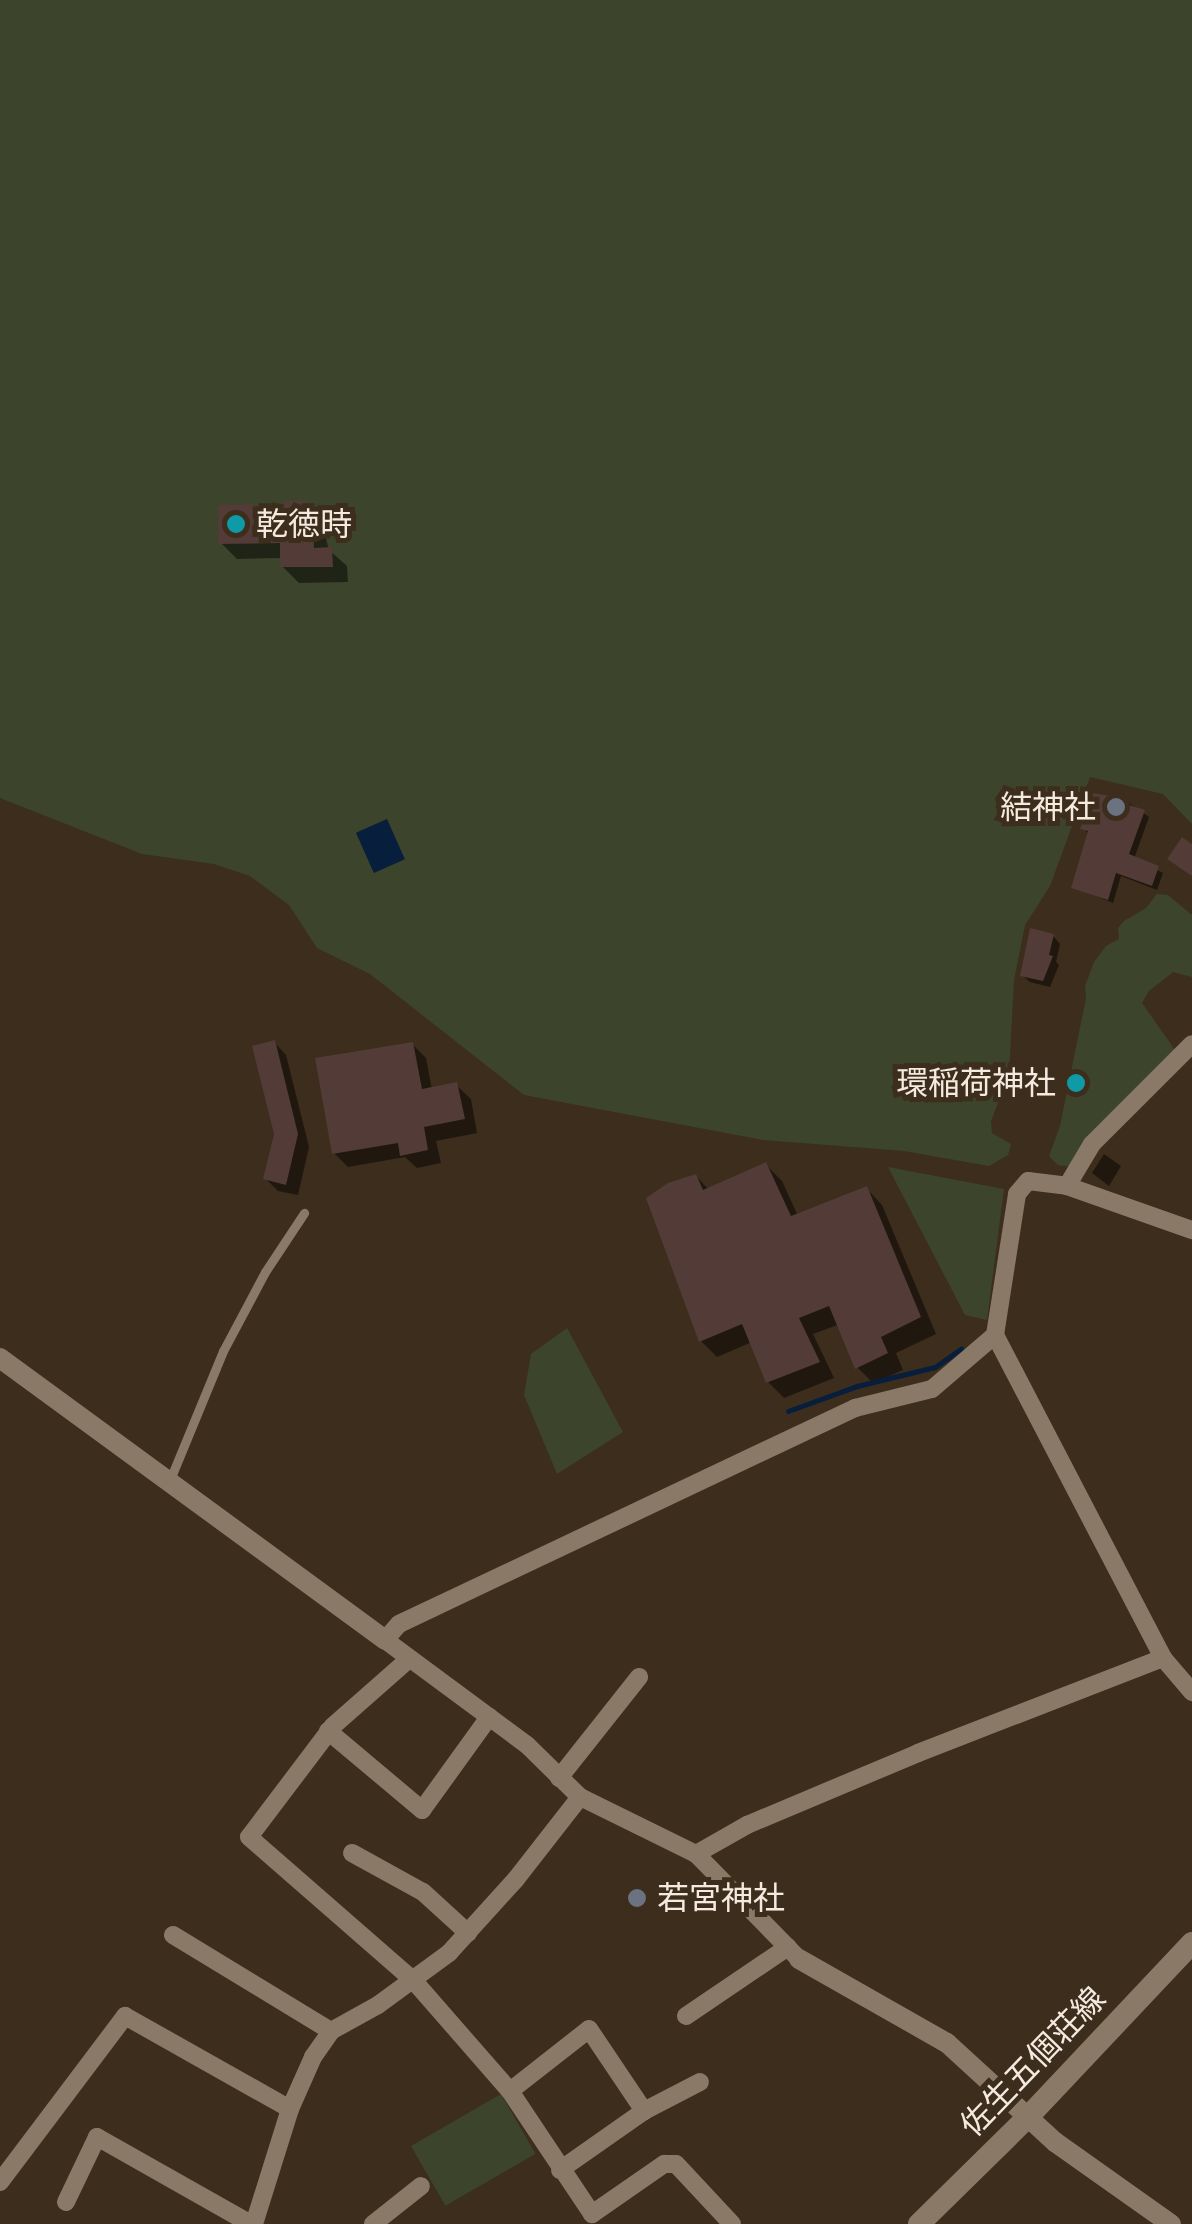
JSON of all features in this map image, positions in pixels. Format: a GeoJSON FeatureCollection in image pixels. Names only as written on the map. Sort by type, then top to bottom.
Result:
{"type":"FeatureCollection","features":[{"type":"Feature","properties":{"kind":"main road","name":"佐生五個荘線"},"geometry":{"type":"LineString","coordinates":[[919,2224],[1028,2117],[1192,1943]]}},
{"type":"Feature","properties":{"kind":"street"},"geometry":{"type":"LineString","coordinates":[[1067,1186],[1092,1144],[1192,1044]]}},
{"type":"Feature","properties":{"kind":"street"},"geometry":{"type":"LineString","coordinates":[[1192,1230],[1067,1186],[1028,1181],[1018,1194],[995,1335],[1163,1658],[1192,1692]]}},
{"type":"Feature","properties":{"kind":"street"},"geometry":{"type":"LineString","coordinates":[[384,1640],[398,1624],[855,1408],[932,1389],[995,1335]]}},
{"type":"Feature","properties":{"kind":"street"},"geometry":{"type":"LineString","coordinates":[[0,1358],[489,1717],[527,1746],[580,1797],[696,1854],[793,1953],[947,2042],[1028,2117],[1171,2224]]}},
{"type":"Feature","properties":{"kind":"street"},"geometry":{"type":"LineString","coordinates":[[696,1854],[747,1825],[918,1752],[1163,1658]]}},
{"type":"Feature","properties":{"kind":"street"},"geometry":{"type":"LineString","coordinates":[[410,1659],[328,1732],[249,1837],[414,1982],[510,2091],[592,2214],[664,2164],[676,2164],[732,2224]]}},
{"type":"Feature","properties":{"kind":"street"},"geometry":{"type":"LineString","coordinates":[[559,1778],[638,1677]]}},
{"type":"Feature","properties":{"kind":"street"},"geometry":{"type":"LineString","coordinates":[[328,1732],[422,1810],[489,1717]]}},
{"type":"Feature","properties":{"kind":"street"},"geometry":{"type":"LineString","coordinates":[[66,2202],[97,2137],[253,2224],[290,2109],[313,2056],[331,2032],[414,1982],[468,1932],[516,1880],[580,1797]]}},
{"type":"Feature","properties":{"kind":"street"},"geometry":{"type":"LineString","coordinates":[[352,1853],[423,1892],[468,1932]]}},
{"type":"Feature","properties":{"kind":"street"},"geometry":{"type":"LineString","coordinates":[[172,1936],[331,2032]]}},
{"type":"Feature","properties":{"kind":"street"},"geometry":{"type":"LineString","coordinates":[[686,2016],[793,1953]]}},
{"type":"Feature","properties":{"kind":"street"},"geometry":{"type":"LineString","coordinates":[[0,2182],[124,2016],[290,2109]]}},
{"type":"Feature","properties":{"kind":"street"},"geometry":{"type":"LineString","coordinates":[[510,2091],[589,2029],[644,2111]]}},
{"type":"Feature","properties":{"kind":"street"},"geometry":{"type":"LineString","coordinates":[[560,2170],[644,2111],[700,2082]]}},
{"type":"Feature","properties":{"kind":"street"},"geometry":{"type":"LineString","coordinates":[[373,2224],[421,2186]]}},
{"type":"Feature","properties":{"kind":"lane"},"geometry":{"type":"LineString","coordinates":[[168,1483],[223,1351],[265,1272],[304,1213]]}},
{"type":"Feature","properties":{"kind":"green space"},"geometry":{"type":"Polygon","coordinates":[[[0,0],[1192,0],[1192,824],[1163,794],[1090,777],[1050,886],[1025,925],[1014,980],[1009,1074],[991,1121],[992,1133],[1011,1144],[1008,1155],[989,1166],[904,1151],[763,1140],[524,1095],[370,974],[317,948],[289,905],[250,876],[214,864],[142,854],[0,798],[0,0]]]}},
{"type":"Feature","properties":{"kind":"green space"},"geometry":{"type":"Polygon","coordinates":[[[1157,894],[1168,895],[1192,915],[1192,977],[1173,972],[1149,991],[1142,1003],[1175,1050],[1072,1167],[1058,1165],[1049,1156],[1060,1126],[1086,998],[1085,986],[1094,962],[1106,946],[1119,939],[1118,928],[1146,908],[1157,894]]]}},
{"type":"Feature","properties":{"kind":"green space"},"geometry":{"type":"Polygon","coordinates":[[[888,1167],[1004,1189],[987,1320],[965,1315],[888,1167]]]}},
{"type":"Feature","properties":{"kind":"green space"},"geometry":{"type":"Polygon","coordinates":[[[567,1328],[623,1432],[557,1474],[524,1395],[531,1354],[567,1328]]]}},
{"type":"Feature","properties":{"kind":"green space"},"geometry":{"type":"Polygon","coordinates":[[[501,2094],[535,2154],[445,2206],[411,2146],[501,2094]]]}},
{"type":"Feature","properties":{"kind":"water"},"geometry":{"type":"Polygon","coordinates":[[[387,819],[405,859],[374,873],[356,833],[387,819]]]}},
{"type":"Feature","properties":{"kind":"building"},"geometry":{"type":"Polygon","coordinates":[[[283,501],[306,501],[306,517],[313,516],[314,548],[332,547],[333,567],[280,567],[280,543],[218,544],[218,505],[253,504],[253,516],[283,515],[283,501]]]}},
{"type":"Feature","properties":{"kind":"building"},"geometry":{"type":"Polygon","coordinates":[[[1093,793],[1128,799],[1126,804],[1145,810],[1129,854],[1159,866],[1152,886],[1116,873],[1108,900],[1071,888],[1088,831],[1080,829],[1093,793]]]}},
{"type":"Feature","properties":{"kind":"building"},"geometry":{"type":"Polygon","coordinates":[[[1182,837],[1192,844],[1192,876],[1167,859],[1182,837]]]}},
{"type":"Feature","properties":{"kind":"building"},"geometry":{"type":"Polygon","coordinates":[[[1030,928],[1054,934],[1049,955],[1053,956],[1043,981],[1020,976],[1030,928]]]}},
{"type":"Feature","properties":{"kind":"building"},"geometry":{"type":"Polygon","coordinates":[[[275,1040],[298,1134],[286,1185],[263,1179],[274,1134],[252,1046],[275,1040]]]}},
{"type":"Feature","properties":{"kind":"building"},"geometry":{"type":"Polygon","coordinates":[[[413,1042],[422,1089],[457,1082],[465,1119],[424,1127],[428,1150],[400,1156],[398,1143],[332,1154],[315,1058],[413,1042]]]}},
{"type":"Feature","properties":{"kind":"building"},"geometry":{"type":"Polygon","coordinates":[[[766,1162],[791,1216],[867,1186],[921,1317],[881,1337],[888,1353],[855,1369],[829,1306],[799,1318],[820,1362],[766,1383],[742,1324],[699,1342],[646,1198],[668,1183],[696,1174],[703,1190],[766,1162]]]}},
{"type":"Feature","properties":{"kind":"waterway"},"geometry":{"type":"LineString","coordinates":[[788,1411],[857,1386],[935,1367],[961,1349]]}},
{"type":"Feature","properties":{"kind":"place","name":"乾徳時"},"geometry":{"type":"Point","coordinates":[236,524]}},
{"type":"Feature","properties":{"kind":"place","name":"結神社"},"geometry":{"type":"Point","coordinates":[1116,807]}},
{"type":"Feature","properties":{"kind":"place","name":"環稲荷神社"},"geometry":{"type":"Point","coordinates":[1076,1083]}},
{"type":"Feature","properties":{"kind":"place","name":"若宮神社"},"geometry":{"type":"Point","coordinates":[637,1898]}}]}
